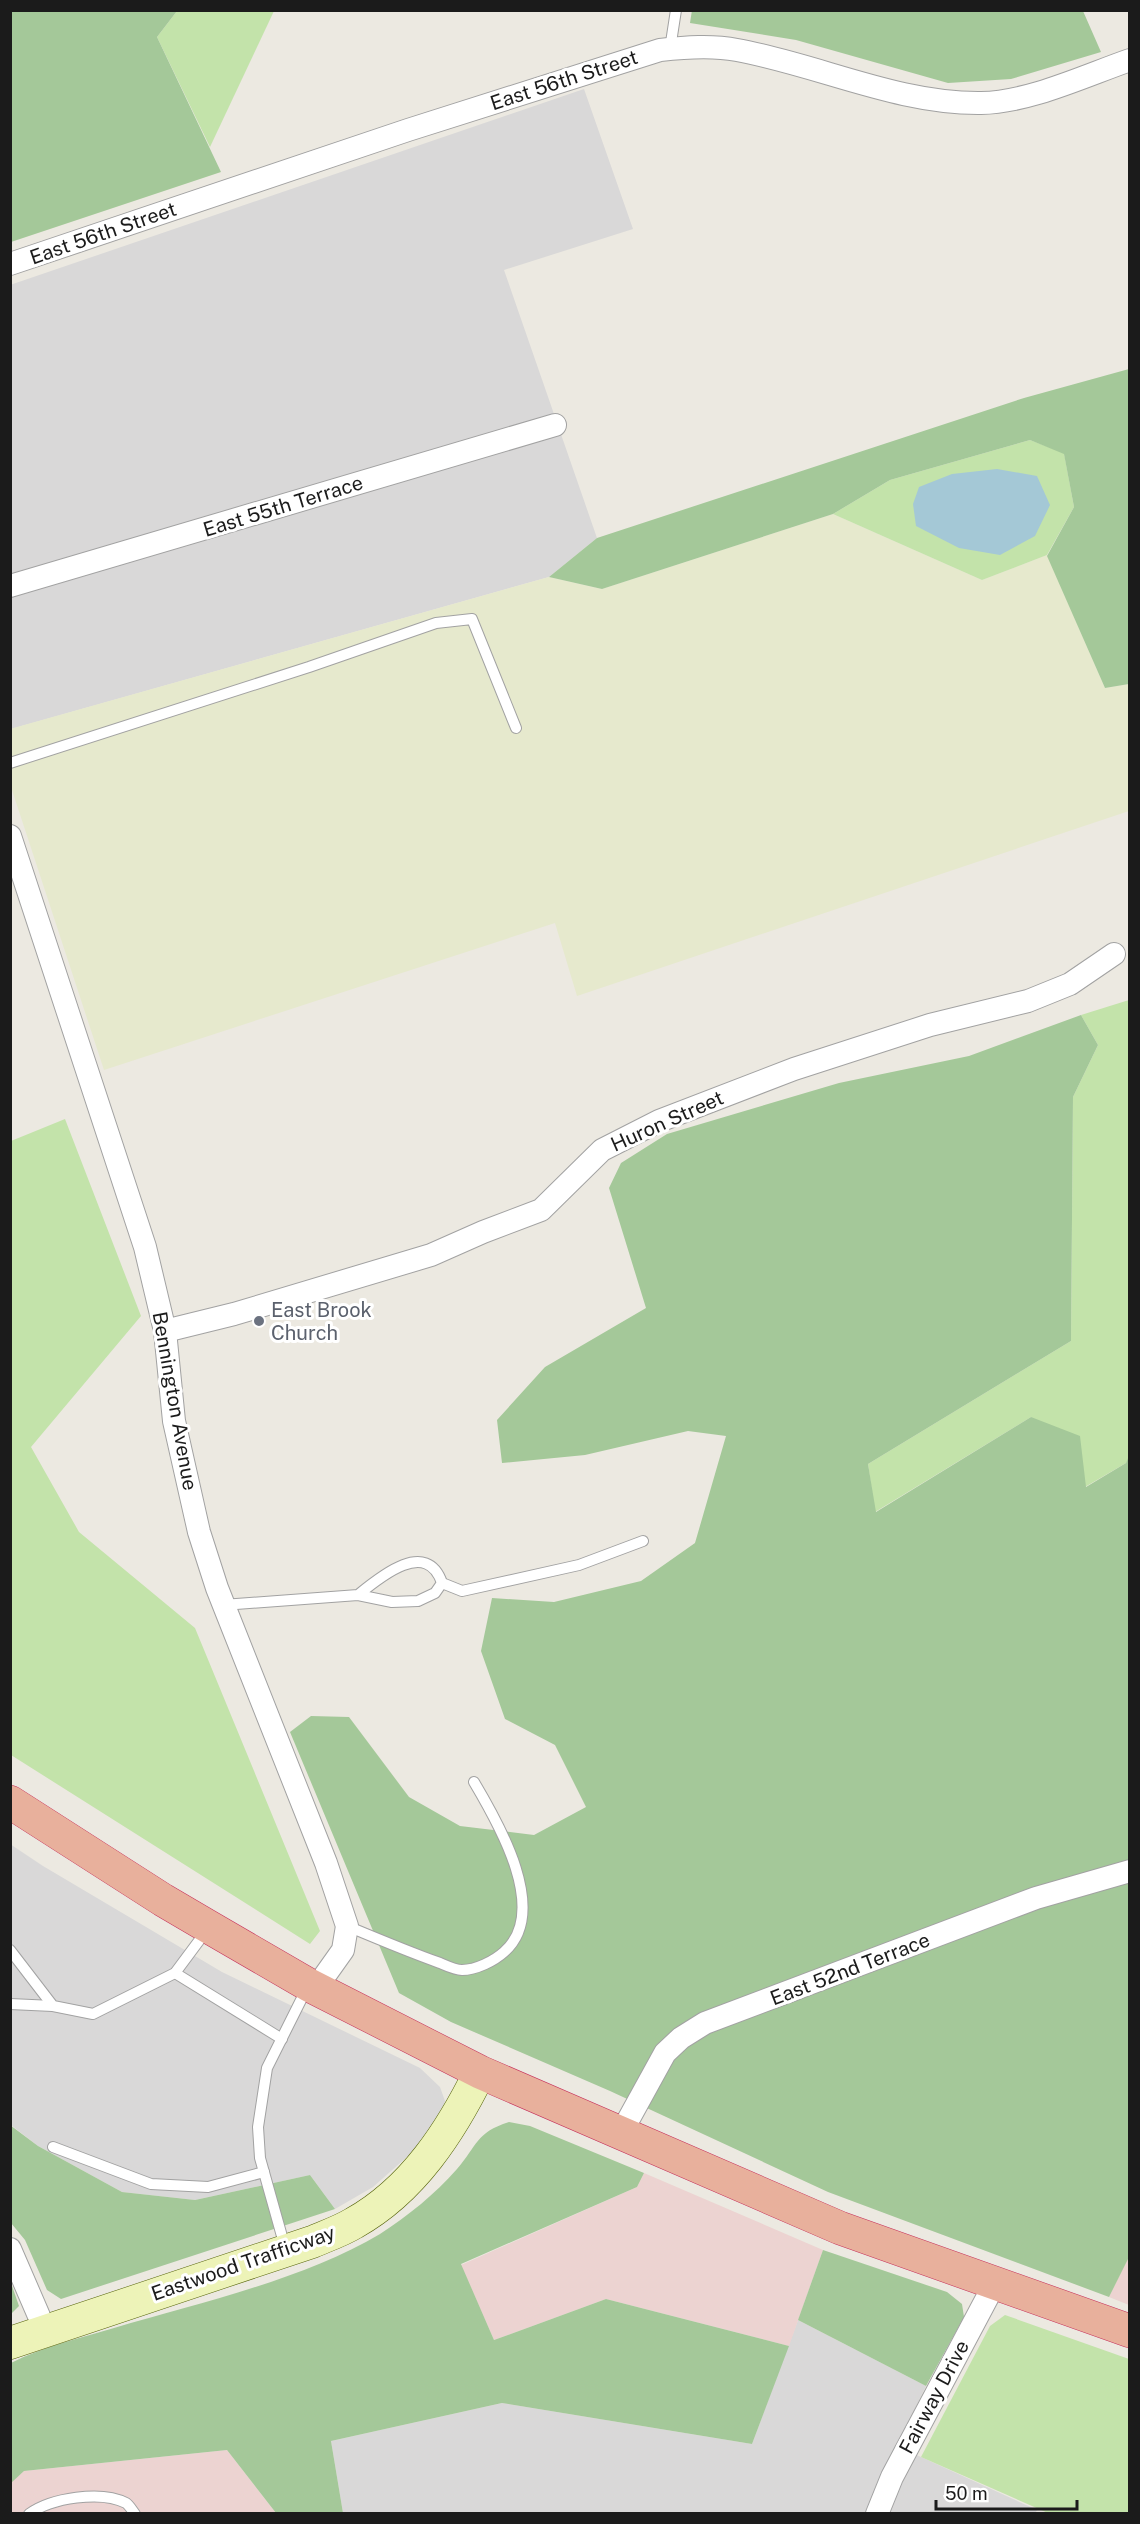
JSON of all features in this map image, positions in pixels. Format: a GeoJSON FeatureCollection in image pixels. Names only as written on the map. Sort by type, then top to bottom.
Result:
{"type":"FeatureCollection","features":[{"type":"Feature","properties":{"kind":"highway"},"geometry":{"type":"LineString","coordinates":[[10,1802],[209,1927],[312,1986],[480,2072],[840,2228],[1130,2331]]}},
{"type":"Feature","properties":{"kind":"main road","name":"Eastwood Trafficway"},"geometry":{"type":"LineString","coordinates":[[10,2343],[312,2242],[355,2223],[392,2196],[431,2156],[458,2117],[480,2072]]}},
{"type":"Feature","properties":{"kind":"street","name":"East 56th Street"},"geometry":{"type":"LineString","coordinates":[[10,264],[408,130],[660,50],[702,46],[737,50],[934,101],[983,103],[1024,97],[1130,60]]}},
{"type":"Feature","properties":{"kind":"street","name":"East 55th Terrace"},"geometry":{"type":"LineString","coordinates":[[10,586],[555,425]]}},
{"type":"Feature","properties":{"kind":"street","name":"Bennington Avenue"},"geometry":{"type":"LineString","coordinates":[[10,836],[145,1247],[165,1331],[174,1421],[199,1532],[224,1605],[326,1863],[347,1926]]}},
{"type":"Feature","properties":{"kind":"street","name":"Huron Street"},"geometry":{"type":"LineString","coordinates":[[165,1331],[234,1314],[431,1255],[542,1210],[602,1150],[659,1121],[794,1069],[930,1024],[1028,1001],[1070,984],[1114,954]]}},
{"type":"Feature","properties":{"kind":"street","name":"East 52nd Terrace"},"geometry":{"type":"LineString","coordinates":[[621,2133],[665,2054],[681,2038],[705,2023],[1036,1899],[1130,1871]]}},
{"type":"Feature","properties":{"kind":"street"},"geometry":{"type":"LineString","coordinates":[[312,1986],[344,1950],[347,1926]]}},
{"type":"Feature","properties":{"kind":"street"},"geometry":{"type":"LineString","coordinates":[[10,2249],[45,2330]]}},
{"type":"Feature","properties":{"kind":"street","name":"Fairway Drive"},"geometry":{"type":"LineString","coordinates":[[877,2514],[892,2477],[995,2283]]}},
{"type":"Feature","properties":{"kind":"lane"},"geometry":{"type":"LineString","coordinates":[[670,49],[676,10]]}},
{"type":"Feature","properties":{"kind":"lane"},"geometry":{"type":"LineString","coordinates":[[10,763],[309,668],[436,623],[472,619],[516,728]]}},
{"type":"Feature","properties":{"kind":"lane"},"geometry":{"type":"LineString","coordinates":[[442,1584],[462,1591],[579,1565],[643,1541]]}},
{"type":"Feature","properties":{"kind":"lane"},"geometry":{"type":"LineString","coordinates":[[358,1595],[405,1563],[424,1563],[439,1573],[442,1584]]}},
{"type":"Feature","properties":{"kind":"lane"},"geometry":{"type":"LineString","coordinates":[[224,1605],[358,1595],[392,1602],[418,1601],[435,1593],[442,1584]]}},
{"type":"Feature","properties":{"kind":"lane"},"geometry":{"type":"LineString","coordinates":[[347,1926],[409,1952],[461,1970],[478,1966],[498,1957],[515,1942],[522,1925],[522,1901],[517,1873],[499,1826],[474,1782]]}},
{"type":"Feature","properties":{"kind":"lane"},"geometry":{"type":"LineString","coordinates":[[10,2004],[53,2006],[93,2014],[175,1973],[209,1927]]}},
{"type":"Feature","properties":{"kind":"lane"},"geometry":{"type":"LineString","coordinates":[[10,1950],[53,2006]]}},
{"type":"Feature","properties":{"kind":"lane"},"geometry":{"type":"LineString","coordinates":[[175,1973],[282,2039]]}},
{"type":"Feature","properties":{"kind":"lane"},"geometry":{"type":"LineString","coordinates":[[286,2250],[260,2158],[258,2127],[267,2068],[312,1986]]}},
{"type":"Feature","properties":{"kind":"lane"},"geometry":{"type":"LineString","coordinates":[[53,2147],[151,2184],[208,2187],[264,2172]]}},
{"type":"Feature","properties":{"kind":"lane"},"geometry":{"type":"LineString","coordinates":[[29,2514],[40,2506],[92,2495],[127,2503],[135,2514]]}},
{"type":"Feature","properties":{"kind":"shaded area"},"geometry":{"type":"Polygon","coordinates":[[[584,89],[633,229],[504,270],[597,538],[549,577],[11,729],[10,285],[584,89]]]}},
{"type":"Feature","properties":{"kind":"shaded area"},"geometry":{"type":"Polygon","coordinates":[[[10,1844],[222,1972],[420,2068],[440,2087],[445,2101],[441,2118],[408,2156],[373,2187],[335,2209],[310,2175],[195,2200],[122,2192],[38,2146],[11,2125],[10,1844]]]}},
{"type":"Feature","properties":{"kind":"shaded area"},"geometry":{"type":"Polygon","coordinates":[[[644,2173],[823,2250],[789,2346],[606,2299],[494,2340],[461,2265],[637,2187],[644,2173]]]}},
{"type":"Feature","properties":{"kind":"shaded area"},"geometry":{"type":"Polygon","coordinates":[[[1129,2255],[1129,2305],[1109,2297],[1129,2255]]]}},
{"type":"Feature","properties":{"kind":"shaded area"},"geometry":{"type":"Polygon","coordinates":[[[798,2320],[926,2386],[897,2446],[1037,2510],[1035,2514],[343,2513],[331,2441],[502,2403],[752,2444],[798,2320]]]}},
{"type":"Feature","properties":{"kind":"shaded area"},"geometry":{"type":"Polygon","coordinates":[[[227,2450],[276,2513],[11,2513],[10,2483],[24,2471],[227,2450]]]}},
{"type":"Feature","properties":{"kind":"green space"},"geometry":{"type":"Polygon","coordinates":[[[692,10],[1083,11],[1101,52],[1011,79],[948,83],[796,40],[690,23],[692,10]]]}},
{"type":"Feature","properties":{"kind":"green space"},"geometry":{"type":"Polygon","coordinates":[[[10,11],[177,11],[157,37],[221,172],[11,242],[10,11]]]}},
{"type":"Feature","properties":{"kind":"green space"},"geometry":{"type":"Polygon","coordinates":[[[177,11],[274,11],[210,147],[157,37],[177,11]]]}},
{"type":"Feature","properties":{"kind":"green space"},"geometry":{"type":"Polygon","coordinates":[[[1129,369],[1129,684],[1105,688],[1047,556],[1074,507],[1064,454],[1030,440],[890,480],[833,514],[602,589],[549,577],[597,538],[1024,398],[1129,369]]]}},
{"type":"Feature","properties":{"kind":"green space"},"geometry":{"type":"Polygon","coordinates":[[[1030,440],[1064,453],[1074,507],[1047,555],[982,580],[833,514],[890,480],[1030,440]]]}},
{"type":"Feature","properties":{"kind":"green space"},"geometry":{"type":"Polygon","coordinates":[[[833,514],[982,580],[1047,555],[1105,688],[1129,684],[1129,811],[577,996],[555,923],[104,1070],[11,787],[10,729],[549,577],[602,589],[833,514]]]}},
{"type":"Feature","properties":{"kind":"green space"},"geometry":{"type":"Polygon","coordinates":[[[1129,1000],[1130,1456],[1126,1463],[1085,1487],[1031,1417],[875,1512],[868,1464],[1071,1341],[1073,1097],[1098,1045],[1081,1015],[1129,1000]]]}},
{"type":"Feature","properties":{"kind":"green space"},"geometry":{"type":"Polygon","coordinates":[[[1081,1015],[1098,1045],[1073,1097],[1071,1341],[868,1464],[876,1512],[1031,1417],[1080,1436],[1086,1487],[1126,1463],[1129,1456],[1130,2255],[1109,2297],[828,2192],[610,2091],[451,2022],[399,1993],[290,1732],[311,1716],[349,1717],[409,1797],[460,1826],[534,1835],[586,1807],[555,1745],[505,1719],[481,1651],[492,1598],[554,1602],[641,1581],[695,1543],[726,1436],[688,1431],[585,1455],[502,1463],[497,1420],[545,1367],[646,1308],[609,1188],[621,1163],[667,1134],[839,1083],[969,1056],[1081,1015]]]}},
{"type":"Feature","properties":{"kind":"green space"},"geometry":{"type":"Polygon","coordinates":[[[65,1119],[141,1316],[31,1447],[79,1532],[195,1628],[320,1931],[310,1944],[11,1755],[11,1141],[65,1119]]]}},
{"type":"Feature","properties":{"kind":"green space"},"geometry":{"type":"Polygon","coordinates":[[[509,2122],[530,2126],[644,2173],[637,2187],[461,2264],[494,2340],[606,2299],[789,2346],[752,2444],[502,2403],[331,2441],[343,2513],[276,2513],[227,2450],[24,2471],[11,2483],[11,2363],[61,2343],[285,2277],[351,2250],[380,2234],[411,2212],[449,2178],[483,2135],[509,2122]]]}},
{"type":"Feature","properties":{"kind":"green space"},"geometry":{"type":"Polygon","coordinates":[[[10,2125],[38,2146],[122,2192],[195,2200],[310,2175],[335,2209],[61,2299],[47,2290],[25,2240],[11,2223],[10,2125]]]}},
{"type":"Feature","properties":{"kind":"green space"},"geometry":{"type":"Polygon","coordinates":[[[823,2250],[947,2292],[962,2304],[964,2317],[926,2386],[798,2320],[823,2250]]]}},
{"type":"Feature","properties":{"kind":"green space"},"geometry":{"type":"Polygon","coordinates":[[[10,2280],[19,2306],[11,2314],[10,2314],[10,2280]]]}},
{"type":"Feature","properties":{"kind":"green space"},"geometry":{"type":"Polygon","coordinates":[[[1005,2315],[1129,2359],[1129,2513],[1048,2513],[921,2457],[990,2326],[1005,2315]]]}},
{"type":"Feature","properties":{"kind":"water"},"geometry":{"type":"Polygon","coordinates":[[[997,469],[1037,476],[1050,505],[1035,536],[1000,555],[959,548],[916,526],[913,504],[919,487],[952,474],[997,469]]]}},
{"type":"Feature","properties":{"kind":"place","name":"East Brook Church"},"geometry":{"type":"Point","coordinates":[259,1321]}}]}
